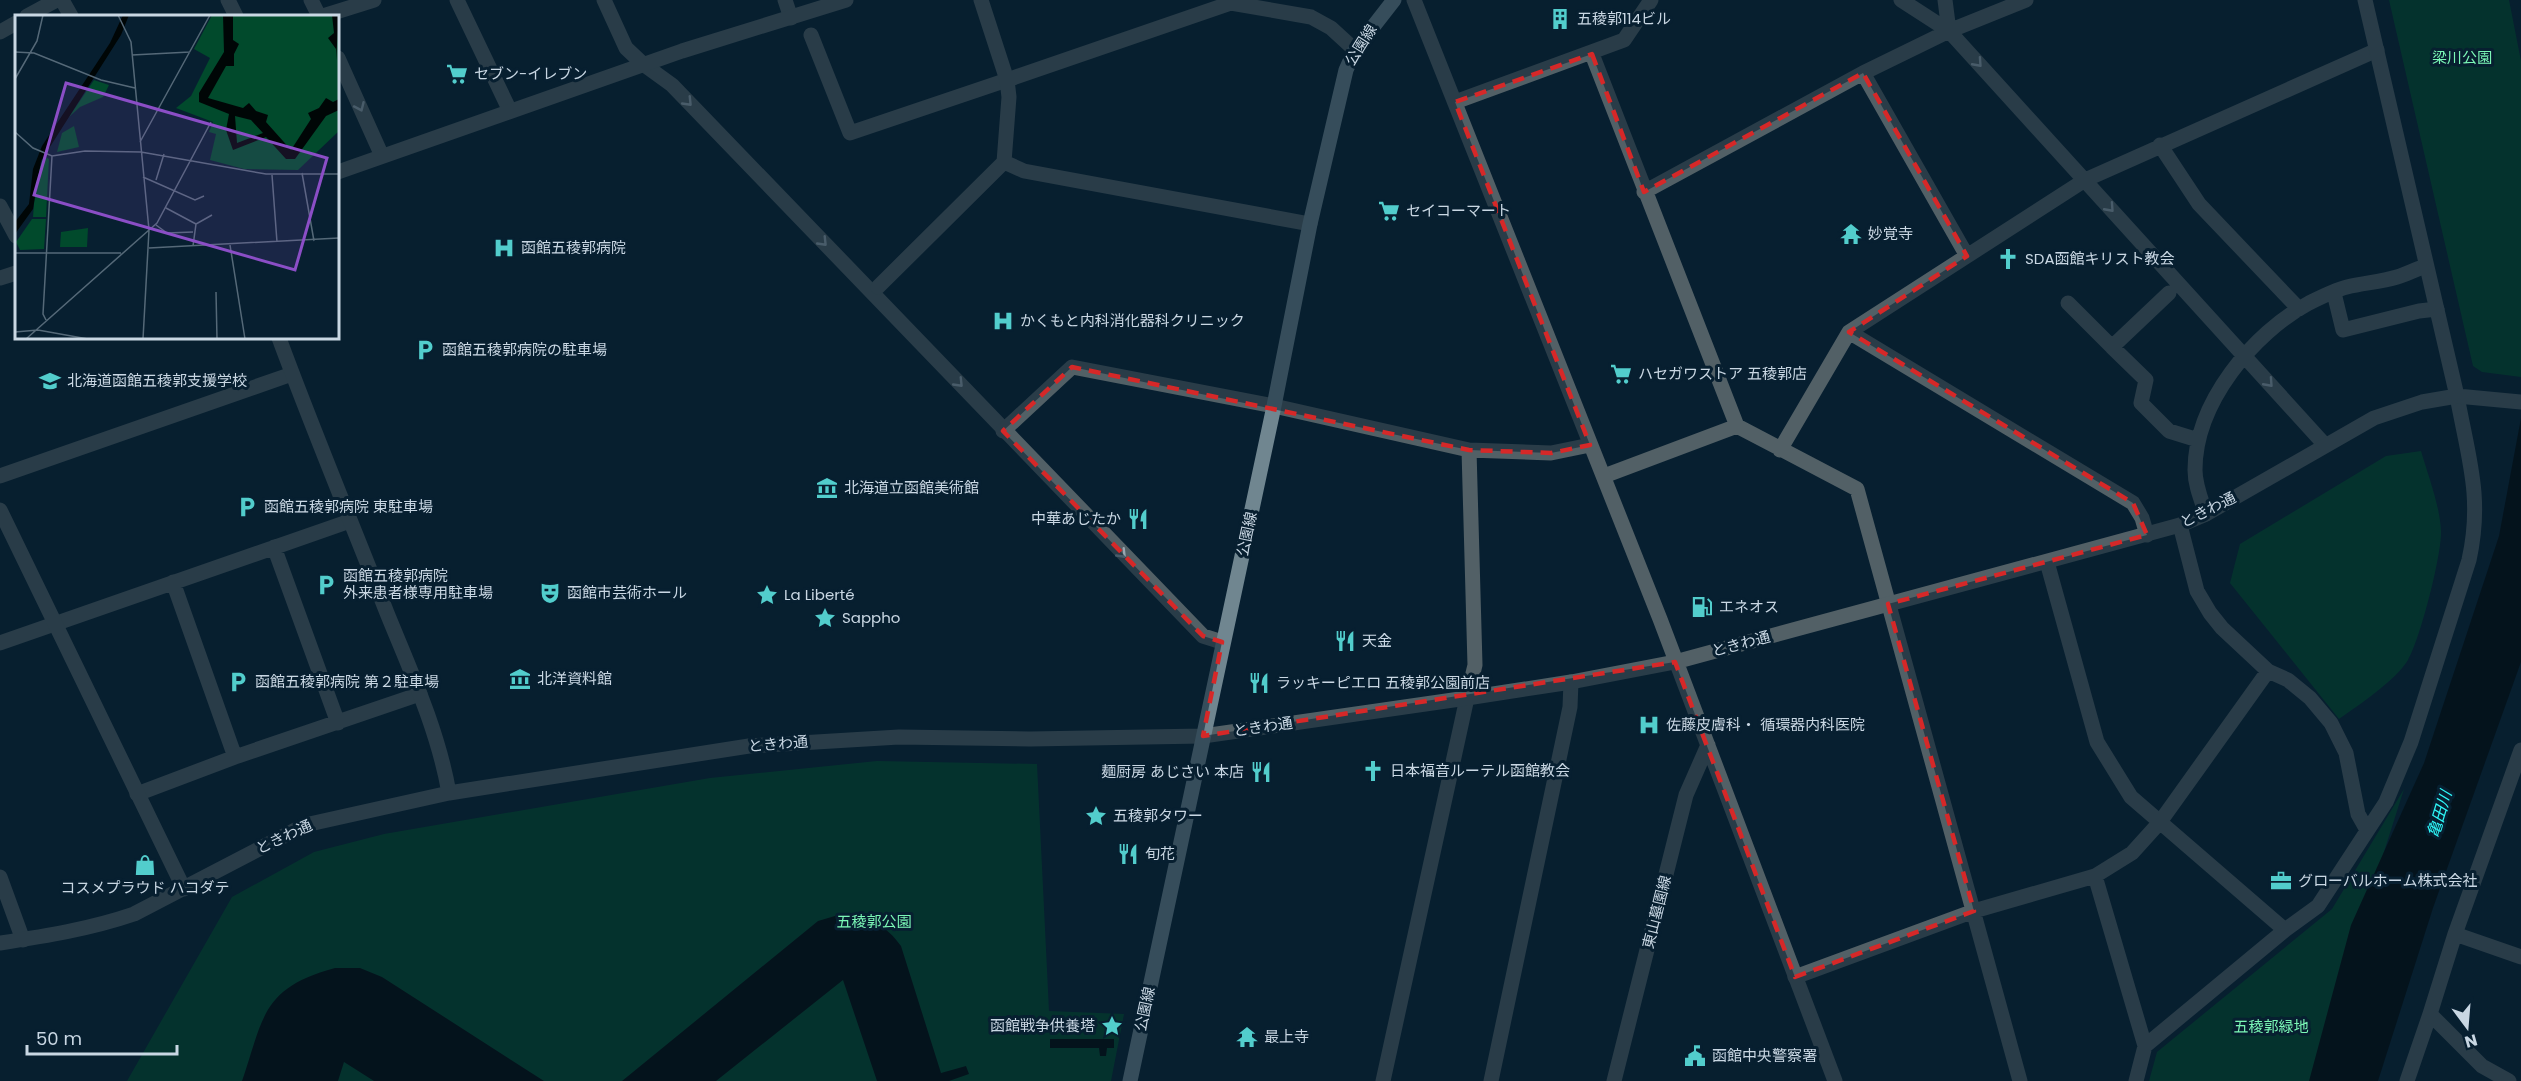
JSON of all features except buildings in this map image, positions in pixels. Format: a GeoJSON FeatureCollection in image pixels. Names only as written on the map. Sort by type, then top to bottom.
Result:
{"type":"FeatureCollection","features":[{"type":"Feature","properties":{"kind":"main road","name":"公園線"},"geometry":{"type":"LineString","coordinates":[[1130,1081],[1274,406],[1310,224],[1346,70],[1355,50],[1394,0]]}},
{"type":"Feature","properties":{"kind":"street"},"geometry":{"type":"LineString","coordinates":[[29,15],[57,0]]}},
{"type":"Feature","properties":{"kind":"street"},"geometry":{"type":"LineString","coordinates":[[62,0],[70,15]]}},
{"type":"Feature","properties":{"kind":"street"},"geometry":{"type":"LineString","coordinates":[[228,0],[236,15]]}},
{"type":"Feature","properties":{"kind":"street"},"geometry":{"type":"LineString","coordinates":[[311,0],[320,15]]}},
{"type":"Feature","properties":{"kind":"street"},"geometry":{"type":"LineString","coordinates":[[324,15],[374,0]]}},
{"type":"Feature","properties":{"kind":"street"},"geometry":{"type":"LineString","coordinates":[[458,0],[510,111]]}},
{"type":"Feature","properties":{"kind":"street"},"geometry":{"type":"LineString","coordinates":[[604,0],[626,48],[643,64],[672,85],[1203,636],[1222,642]]}},
{"type":"Feature","properties":{"kind":"street"},"geometry":{"type":"LineString","coordinates":[[785,0],[791,18]]}},
{"type":"Feature","properties":{"kind":"street"},"geometry":{"type":"LineString","coordinates":[[339,172],[643,64],[846,0]]}},
{"type":"Feature","properties":{"kind":"street"},"geometry":{"type":"LineString","coordinates":[[878,286],[1004,162],[1009,97],[1007,80],[981,0]]}},
{"type":"Feature","properties":{"kind":"street"},"geometry":{"type":"LineString","coordinates":[[1414,0],[1604,476],[1835,1081]]}},
{"type":"Feature","properties":{"kind":"street"},"geometry":{"type":"LineString","coordinates":[[1455,102],[1592,54],[1624,40],[1651,0]]}},
{"type":"Feature","properties":{"kind":"street"},"geometry":{"type":"LineString","coordinates":[[1902,0],[1949,31],[2325,445]]}},
{"type":"Feature","properties":{"kind":"street"},"geometry":{"type":"LineString","coordinates":[[1945,0],[1949,31]]}},
{"type":"Feature","properties":{"kind":"street"},"geometry":{"type":"LineString","coordinates":[[1644,192],[1863,73],[1949,31],[2026,0]]}},
{"type":"Feature","properties":{"kind":"street"},"geometry":{"type":"LineString","coordinates":[[2145,1046],[2285,930],[2318,906],[2386,801],[2411,742],[2473,542],[2476,510],[2475,486],[2457,396],[2365,0]]}},
{"type":"Feature","properties":{"kind":"street"},"geometry":{"type":"LineString","coordinates":[[811,35],[850,133],[1231,3],[1311,17],[1331,28],[1355,50]]}},
{"type":"Feature","properties":{"kind":"street"},"geometry":{"type":"LineString","coordinates":[[0,32],[15,24]]}},
{"type":"Feature","properties":{"kind":"street"},"geometry":{"type":"LineString","coordinates":[[1780,450],[1850,332],[2085,180],[2377,50]]}},
{"type":"Feature","properties":{"kind":"street"},"geometry":{"type":"LineString","coordinates":[[1592,54],[1737,426],[1857,489],[2020,1081]]}},
{"type":"Feature","properties":{"kind":"street"},"geometry":{"type":"LineString","coordinates":[[339,59],[382,156]]}},
{"type":"Feature","properties":{"kind":"street"},"geometry":{"type":"LineString","coordinates":[[1863,73],[1967,256]]}},
{"type":"Feature","properties":{"kind":"street"},"geometry":{"type":"LineString","coordinates":[[2160,145],[2199,204],[2299,309]]}},
{"type":"Feature","properties":{"kind":"street"},"geometry":{"type":"LineString","coordinates":[[1004,162],[1024,171],[1310,224]]}},
{"type":"Feature","properties":{"kind":"street"},"geometry":{"type":"LineString","coordinates":[[0,206],[15,234]]}},
{"type":"Feature","properties":{"kind":"street"},"geometry":{"type":"LineString","coordinates":[[2206,514],[2198,493],[2195,470],[2198,440],[2206,417],[2244,355],[2278,323],[2299,309],[2345,287],[2398,277],[2426,266]]}},
{"type":"Feature","properties":{"kind":"street"},"geometry":{"type":"LineString","coordinates":[[0,278],[15,273]]}},
{"type":"Feature","properties":{"kind":"street"},"geometry":{"type":"LineString","coordinates":[[2112,347],[2169,293]]}},
{"type":"Feature","properties":{"kind":"street"},"geometry":{"type":"LineString","coordinates":[[2334,293],[2343,330],[2436,309]]}},
{"type":"Feature","properties":{"kind":"street"},"geometry":{"type":"LineString","coordinates":[[2068,303],[2146,380],[2141,403],[2169,431],[2198,440]]}},
{"type":"Feature","properties":{"kind":"street"},"geometry":{"type":"LineString","coordinates":[[1850,332],[2133,503],[2142,518],[2147,535]]}},
{"type":"Feature","properties":{"kind":"street"},"geometry":{"type":"LineString","coordinates":[[279,339],[420,694],[442,756],[449,793]]}},
{"type":"Feature","properties":{"kind":"street"},"geometry":{"type":"LineString","coordinates":[[1003,431],[1072,367],[1274,406],[1469,450],[1551,453],[1590,445]]}},
{"type":"Feature","properties":{"kind":"street"},"geometry":{"type":"LineString","coordinates":[[0,476],[292,374]]}},
{"type":"Feature","properties":{"kind":"street","name":"ときわ通"},"geometry":{"type":"LineString","coordinates":[[0,944],[105,924],[134,914],[305,825],[449,793],[704,752],[805,741],[899,737],[1042,739],[1203,736],[1571,682],[1675,662],[2180,525],[2206,514],[2374,417],[2422,402],[2457,396],[2521,402]]}},
{"type":"Feature","properties":{"kind":"street"},"geometry":{"type":"LineString","coordinates":[[1604,476],[1737,426]]}},
{"type":"Feature","properties":{"kind":"street"},"geometry":{"type":"LineString","coordinates":[[1383,1081],[1475,665],[1469,450]]}},
{"type":"Feature","properties":{"kind":"street"},"geometry":{"type":"LineString","coordinates":[[0,510],[184,889]]}},
{"type":"Feature","properties":{"kind":"street"},"geometry":{"type":"LineString","coordinates":[[0,644],[350,521]]}},
{"type":"Feature","properties":{"kind":"street"},"geometry":{"type":"LineString","coordinates":[[2180,525],[2197,591],[2210,613],[2222,628],[2268,671],[2288,680],[2310,698],[2331,723],[2346,753],[2358,814],[2367,830]]}},
{"type":"Feature","properties":{"kind":"street"},"geometry":{"type":"LineString","coordinates":[[274,547],[338,723]]}},
{"type":"Feature","properties":{"kind":"street"},"geometry":{"type":"LineString","coordinates":[[2048,562],[2097,742],[2132,797],[2285,930]]}},
{"type":"Feature","properties":{"kind":"street"},"geometry":{"type":"LineString","coordinates":[[173,582],[235,757]]}},
{"type":"Feature","properties":{"kind":"street"},"geometry":{"type":"LineString","coordinates":[[1796,977],[1974,911],[2095,876],[2132,853],[2160,822],[2268,671]]}},
{"type":"Feature","properties":{"kind":"street"},"geometry":{"type":"LineString","coordinates":[[1491,1081],[1570,706],[1571,682]]}},
{"type":"Feature","properties":{"kind":"street"},"geometry":{"type":"LineString","coordinates":[[137,794],[235,757],[420,694]]}},
{"type":"Feature","properties":{"kind":"street","name":"東山墓園線"},"geometry":{"type":"LineString","coordinates":[[1614,1081],[1686,795],[1708,745]]}},
{"type":"Feature","properties":{"kind":"street"},"geometry":{"type":"LineString","coordinates":[[2407,1081],[2455,934],[2521,750]]}},
{"type":"Feature","properties":{"kind":"street"},"geometry":{"type":"LineString","coordinates":[[0,876],[22,940]]}},
{"type":"Feature","properties":{"kind":"street"},"geometry":{"type":"LineString","coordinates":[[2095,876],[2145,1046],[2136,1081]]}},
{"type":"Feature","properties":{"kind":"street"},"geometry":{"type":"LineString","coordinates":[[2455,934],[2521,957]]}},
{"type":"Feature","properties":{"kind":"street"},"geometry":{"type":"LineString","coordinates":[[2430,1014],[2481,1066],[2509,1081]]}},
{"type":"Feature","properties":{"kind":"highlighted area"},"geometry":{"type":"Polygon","coordinates":[[[1592,54],[1644,192],[1863,73],[1967,256],[1849,332],[2133,503],[2147,535],[1888,604],[1974,911],[1795,977],[1675,662],[1203,736],[1222,642],[1203,636],[1003,431],[1072,367],[1469,450],[1551,453],[1590,445],[1455,102],[1592,54]]]}},
{"type":"Feature","properties":{"kind":"green space","name":"梁川公園"},"geometry":{"type":"Polygon","coordinates":[[[2389,0],[2509,0],[2521,61],[2521,377],[2482,372],[2473,366],[2389,0]]]}},
{"type":"Feature","properties":{"kind":"green space"},"geometry":{"type":"Polygon","coordinates":[[[2421,451],[2436,501],[2441,531],[2438,558],[2424,616],[2413,650],[2402,668],[2376,692],[2339,719],[2230,583],[2240,544],[2386,456],[2421,451]]]}},
{"type":"Feature","properties":{"kind":"green space","name":"五稜郭公園"},"geometry":{"type":"Polygon","coordinates":[[[877,761],[1037,764],[1049,1011],[1124,1014],[1111,1081],[127,1081],[232,897],[314,852],[384,834],[710,778],[877,761]]]}},
{"type":"Feature","properties":{"kind":"green space","name":"五稜郭緑地"},"geometry":{"type":"Polygon","coordinates":[[[2404,789],[2311,1081],[2149,1081],[2157,1052],[2332,909],[2404,789]]]}},
{"type":"Feature","properties":{"kind":"water","name":"亀田川"},"geometry":{"type":"Polygon","coordinates":[[[2521,418],[2521,662],[2433,908],[2378,1081],[2309,1081],[2351,925],[2424,763],[2499,536],[2521,418]]]}},
{"type":"Feature","properties":{"kind":"water"},"geometry":{"type":"Polygon","coordinates":[[[845,913],[877,924],[896,939],[901,946],[941,1073],[966,1066],[969,1074],[949,1081],[877,1081],[843,980],[716,1081],[622,1081],[818,921],[845,913]]]}},
{"type":"Feature","properties":{"kind":"water"},"geometry":{"type":"Polygon","coordinates":[[[335,968],[360,968],[382,977],[544,1081],[374,1081],[344,1062],[338,1081],[242,1081],[262,1022],[279,995],[311,976],[335,968]]]}},
{"type":"Feature","properties":{"kind":"water"},"geometry":{"type":"Polygon","coordinates":[[[1050,1039],[1114,1039],[1114,1048],[1107,1048],[1106,1056],[1100,1056],[1099,1048],[1050,1048],[1050,1039]]]}},
{"type":"Feature","properties":{"kind":"place","name":"五稜郭114ビル"},"geometry":{"type":"Point","coordinates":[1560,19]}},
{"type":"Feature","properties":{"kind":"place","name":"セブン-イレブン"},"geometry":{"type":"Point","coordinates":[457,74]}},
{"type":"Feature","properties":{"kind":"place","name":"セイコーマート"},"geometry":{"type":"Point","coordinates":[1389,211]}},
{"type":"Feature","properties":{"kind":"place","name":"妙覚寺"},"geometry":{"type":"Point","coordinates":[1851,234]}},
{"type":"Feature","properties":{"kind":"place","name":"函館五稜郭病院"},"geometry":{"type":"Point","coordinates":[504,248]}},
{"type":"Feature","properties":{"kind":"place","name":"SDA函館キリスト教会"},"geometry":{"type":"Point","coordinates":[2008,259]}},
{"type":"Feature","properties":{"kind":"place","name":"かくもと内科消化器科クリニック"},"geometry":{"type":"Point","coordinates":[1003,321]}},
{"type":"Feature","properties":{"kind":"place","name":"函館五稜郭病院の駐車場"},"geometry":{"type":"Point","coordinates":[425,350]}},
{"type":"Feature","properties":{"kind":"place","name":"ハセガワストア 五稜郭店"},"geometry":{"type":"Point","coordinates":[1621,374]}},
{"type":"Feature","properties":{"kind":"place","name":"北海道函館五稜郭支援学校"},"geometry":{"type":"Point","coordinates":[50,381]}},
{"type":"Feature","properties":{"kind":"place","name":"北海道立函館美術館"},"geometry":{"type":"Point","coordinates":[827,488]}},
{"type":"Feature","properties":{"kind":"place","name":"函館五稜郭病院 東駐車場"},"geometry":{"type":"Point","coordinates":[247,507]}},
{"type":"Feature","properties":{"kind":"place","name":"中華あじたか"},"geometry":{"type":"Point","coordinates":[1138,519]}},
{"type":"Feature","properties":{"kind":"place","name":"函館五稜郭病院 外来患者様専用駐車場"},"geometry":{"type":"Point","coordinates":[326,585]}},
{"type":"Feature","properties":{"kind":"place","name":"函館市芸術ホール"},"geometry":{"type":"Point","coordinates":[550,593]}},
{"type":"Feature","properties":{"kind":"place","name":"La Liberté"},"geometry":{"type":"Point","coordinates":[767,595]}},
{"type":"Feature","properties":{"kind":"place","name":"エネオス"},"geometry":{"type":"Point","coordinates":[1702,607]}},
{"type":"Feature","properties":{"kind":"place","name":"Sappho"},"geometry":{"type":"Point","coordinates":[825,618]}},
{"type":"Feature","properties":{"kind":"place","name":"天金"},"geometry":{"type":"Point","coordinates":[1345,641]}},
{"type":"Feature","properties":{"kind":"place","name":"北洋資料館"},"geometry":{"type":"Point","coordinates":[520,679]}},
{"type":"Feature","properties":{"kind":"place","name":"函館五稜郭病院 第２駐車場"},"geometry":{"type":"Point","coordinates":[238,682]}},
{"type":"Feature","properties":{"kind":"place","name":"ラッキーピエロ 五稜郭公園前店"},"geometry":{"type":"Point","coordinates":[1259,683]}},
{"type":"Feature","properties":{"kind":"place","name":"佐藤皮膚科・ 循環器内科医院"},"geometry":{"type":"Point","coordinates":[1649,725]}},
{"type":"Feature","properties":{"kind":"place","name":"日本福音ルーテル函館教会"},"geometry":{"type":"Point","coordinates":[1373,771]}},
{"type":"Feature","properties":{"kind":"place","name":"麺厨房 あじさい 本店"},"geometry":{"type":"Point","coordinates":[1261,772]}},
{"type":"Feature","properties":{"kind":"place","name":"五稜郭タワー"},"geometry":{"type":"Point","coordinates":[1096,816]}},
{"type":"Feature","properties":{"kind":"place","name":"旬花"},"geometry":{"type":"Point","coordinates":[1128,854]}},
{"type":"Feature","properties":{"kind":"place","name":"コスメプラウド ハコダテ"},"geometry":{"type":"Point","coordinates":[145,865]}},
{"type":"Feature","properties":{"kind":"place","name":"グローバルホーム株式会社"},"geometry":{"type":"Point","coordinates":[2281,881]}},
{"type":"Feature","properties":{"kind":"place","name":"函館戦争供養塔"},"geometry":{"type":"Point","coordinates":[1112,1026]}},
{"type":"Feature","properties":{"kind":"place","name":"最上寺"},"geometry":{"type":"Point","coordinates":[1247,1037]}},
{"type":"Feature","properties":{"kind":"place","name":"函館中央警察署"},"geometry":{"type":"Point","coordinates":[1695,1056]}}]}
